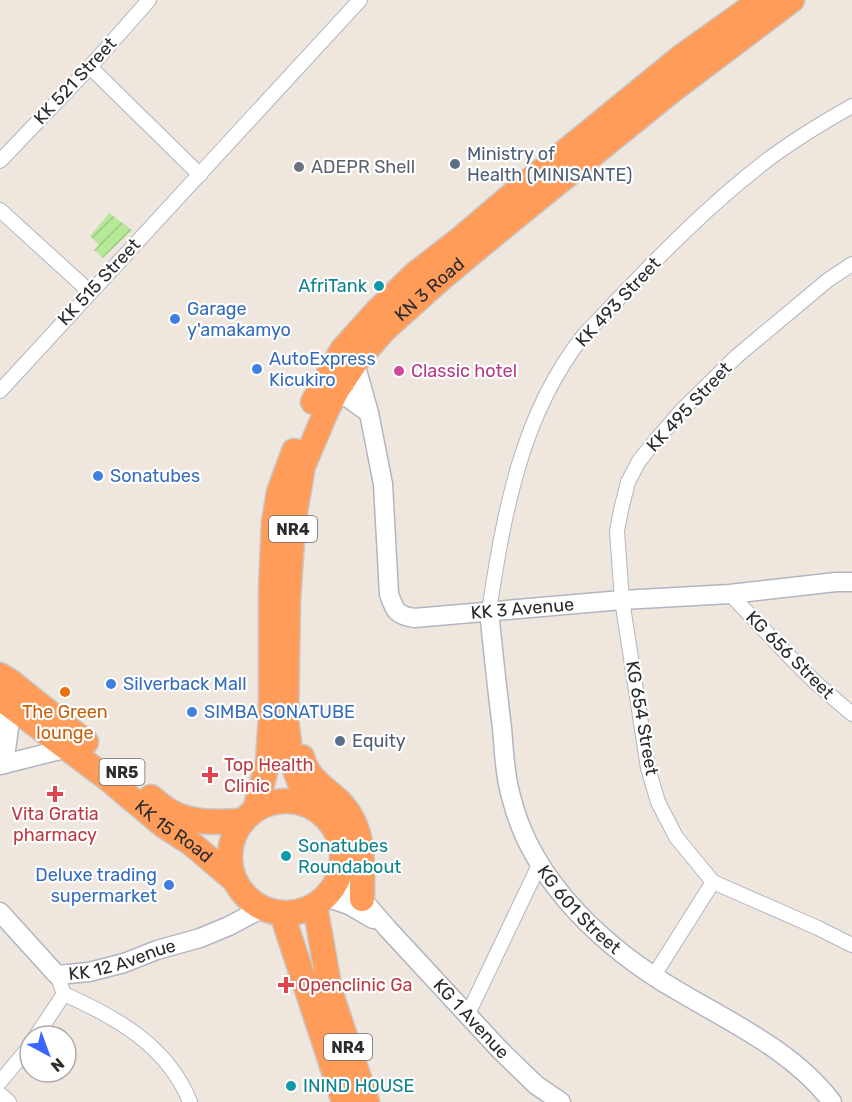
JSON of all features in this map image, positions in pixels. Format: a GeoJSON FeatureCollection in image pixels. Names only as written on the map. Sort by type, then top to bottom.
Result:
{"type":"FeatureCollection","features":[{"type":"Feature","properties":{"kind":"highway","name":"KN 3 Road"},"geometry":{"type":"LineString","coordinates":[[281,714],[271,589],[274,522],[279,492],[311,404],[349,356],[377,311],[415,274],[671,65],[761,0]]}},
{"type":"Feature","properties":{"kind":"highway","name":"KN 3 Road"},"geometry":{"type":"LineString","coordinates":[[281,714],[293,524],[303,466],[337,390],[349,356],[384,330],[513,219],[674,89],[792,0]]}},
{"type":"Feature","properties":{"kind":"highway","name":"KK 15 Road"},"geometry":{"type":"LineString","coordinates":[[0,675],[171,812],[197,821],[249,815]]}},
{"type":"Feature","properties":{"kind":"highway","name":"KK 15 Road"},"geometry":{"type":"LineString","coordinates":[[2,700],[108,778],[164,826],[192,843],[233,879]]}},
{"type":"Feature","properties":{"kind":"highway"},"geometry":{"type":"LineString","coordinates":[[281,714],[291,759],[308,805]]}},
{"type":"Feature","properties":{"kind":"highway"},"geometry":{"type":"LineString","coordinates":[[233,879],[229,859],[232,838],[249,815],[268,761],[281,714]]}},
{"type":"Feature","properties":{"kind":"highway"},"geometry":{"type":"LineString","coordinates":[[281,714],[296,735],[304,764],[314,780],[341,803],[354,822],[361,841],[362,898]]}},
{"type":"Feature","properties":{"kind":"highway"},"geometry":{"type":"LineString","coordinates":[[249,815],[272,802],[290,801],[308,805]]}},
{"type":"Feature","properties":{"kind":"highway","name":"NR4"},"geometry":{"type":"LineString","coordinates":[[308,805],[324,815],[335,829],[342,848],[342,864],[327,894],[320,994],[344,1102]]}},
{"type":"Feature","properties":{"kind":"highway","name":"NR4"},"geometry":{"type":"LineString","coordinates":[[233,879],[244,897],[272,911],[320,994],[367,1102]]}},
{"type":"Feature","properties":{"kind":"highway"},"geometry":{"type":"LineString","coordinates":[[272,911],[299,913],[327,894]]}},
{"type":"Feature","properties":{"kind":"main road","name":"KK 3 Avenue"},"geometry":{"type":"LineString","coordinates":[[349,356],[369,413],[383,484],[389,594],[394,608],[403,616],[414,618],[489,610],[730,594],[844,582]]}},
{"type":"Feature","properties":{"kind":"main road"},"geometry":{"type":"LineString","coordinates":[[337,390],[369,413]]}},
{"type":"Feature","properties":{"kind":"main road","name":"KG 601 Street"},"geometry":{"type":"LineString","coordinates":[[489,610],[511,800],[522,831],[566,901],[595,932],[653,977],[764,1041],[796,1063],[820,1086],[832,1102]]}},
{"type":"Feature","properties":{"kind":"main road"},"geometry":{"type":"LineString","coordinates":[[2,700],[9,728],[2,765],[68,748]]}},
{"type":"Feature","properties":{"kind":"main road","name":"KG 1 Avenue"},"geometry":{"type":"LineString","coordinates":[[327,894],[362,898],[500,1050],[536,1084],[561,1102]]}},
{"type":"Feature","properties":{"kind":"main road","name":"KG 1 Avenue"},"geometry":{"type":"LineString","coordinates":[[327,894],[366,914],[387,928]]}},
{"type":"Feature","properties":{"kind":"main road","name":"KK 12 Avenue"},"geometry":{"type":"LineString","coordinates":[[0,912],[57,975],[88,972],[124,963],[272,911]]}},
{"type":"Feature","properties":{"kind":"street","name":"KK 521 Street"},"geometry":{"type":"LineString","coordinates":[[0,161],[90,67],[149,0]]}},
{"type":"Feature","properties":{"kind":"street","name":"KK 515 Street"},"geometry":{"type":"LineString","coordinates":[[0,391],[360,0]]}},
{"type":"Feature","properties":{"kind":"street"},"geometry":{"type":"LineString","coordinates":[[90,67],[200,174]]}},
{"type":"Feature","properties":{"kind":"street","name":"KK 493 Street"},"geometry":{"type":"LineString","coordinates":[[489,610],[500,540],[512,485],[532,424],[554,378],[573,349],[661,255],[719,201],[773,156],[813,128],[852,106]]}},
{"type":"Feature","properties":{"kind":"street"},"geometry":{"type":"LineString","coordinates":[[0,210],[90,292]]}},
{"type":"Feature","properties":{"kind":"street","name":"KK 495 Street"},"geometry":{"type":"LineString","coordinates":[[622,600],[617,531],[628,482],[639,461],[682,410],[737,356],[828,280],[852,264]]}},
{"type":"Feature","properties":{"kind":"street"},"geometry":{"type":"LineString","coordinates":[[844,582],[852,593]]}},
{"type":"Feature","properties":{"kind":"street","name":"KG 656 Street"},"geometry":{"type":"LineString","coordinates":[[730,594],[801,668],[852,714]]}},
{"type":"Feature","properties":{"kind":"street","name":"KG 654 Street"},"geometry":{"type":"LineString","coordinates":[[622,600],[648,768],[658,802],[676,837],[713,882],[852,945]]}},
{"type":"Feature","properties":{"kind":"street"},"geometry":{"type":"LineString","coordinates":[[468,1014],[540,863]]}},
{"type":"Feature","properties":{"kind":"street"},"geometry":{"type":"LineString","coordinates":[[653,977],[713,882]]}},
{"type":"Feature","properties":{"kind":"street"},"geometry":{"type":"LineString","coordinates":[[57,975],[64,994],[100,1010],[156,1050],[178,1077],[190,1102]]}},
{"type":"Feature","properties":{"kind":"street"},"geometry":{"type":"LineString","coordinates":[[44,1024],[64,994]]}},
{"type":"Feature","properties":{"kind":"street"},"geometry":{"type":"LineString","coordinates":[[0,1082],[18,1060]]}},
{"type":"Feature","properties":{"kind":"street"},"geometry":{"type":"LineString","coordinates":[[0,1094],[9,1102]]}},
{"type":"Feature","properties":{"kind":"green space"},"geometry":{"type":"Polygon","coordinates":[[[109,213],[132,230],[103,258],[94,250],[99,245],[90,236],[109,213]]]}},
{"type":"Feature","properties":{"kind":"place","name":"Ministry of Health (MINISANTE)"},"geometry":{"type":"Point","coordinates":[455,164]}},
{"type":"Feature","properties":{"kind":"place","name":"ADEPR Shell"},"geometry":{"type":"Point","coordinates":[299,167]}},
{"type":"Feature","properties":{"kind":"place","name":"AfriTank"},"geometry":{"type":"Point","coordinates":[379,286]}},
{"type":"Feature","properties":{"kind":"place","name":"Garage y'amakamyo"},"geometry":{"type":"Point","coordinates":[175,319]}},
{"type":"Feature","properties":{"kind":"place","name":"AutoExpress Kicukiro"},"geometry":{"type":"Point","coordinates":[257,369]}},
{"type":"Feature","properties":{"kind":"place","name":"Classic hotel"},"geometry":{"type":"Point","coordinates":[399,371]}},
{"type":"Feature","properties":{"kind":"place","name":"Sonatubes"},"geometry":{"type":"Point","coordinates":[98,476]}},
{"type":"Feature","properties":{"kind":"place","name":"Silverback Mall"},"geometry":{"type":"Point","coordinates":[111,684]}},
{"type":"Feature","properties":{"kind":"place","name":"The Green lounge"},"geometry":{"type":"Point","coordinates":[65,692]}},
{"type":"Feature","properties":{"kind":"place","name":"SIMBA SONATUBE"},"geometry":{"type":"Point","coordinates":[192,712]}},
{"type":"Feature","properties":{"kind":"place","name":"Equity"},"geometry":{"type":"Point","coordinates":[340,741]}},
{"type":"Feature","properties":{"kind":"place","name":"Top Health Clinic"},"geometry":{"type":"Point","coordinates":[210,775]}},
{"type":"Feature","properties":{"kind":"place","name":"Vita Gratia pharmacy"},"geometry":{"type":"Point","coordinates":[55,794]}},
{"type":"Feature","properties":{"kind":"place","name":"Sonatubes Roundabout"},"geometry":{"type":"Point","coordinates":[286,856]}},
{"type":"Feature","properties":{"kind":"place","name":"Deluxe trading supermarket"},"geometry":{"type":"Point","coordinates":[169,885]}},
{"type":"Feature","properties":{"kind":"place","name":"Openclinic Ga"},"geometry":{"type":"Point","coordinates":[286,985]}},
{"type":"Feature","properties":{"kind":"place","name":"ININD HOUSE"},"geometry":{"type":"Point","coordinates":[291,1086]}}]}
